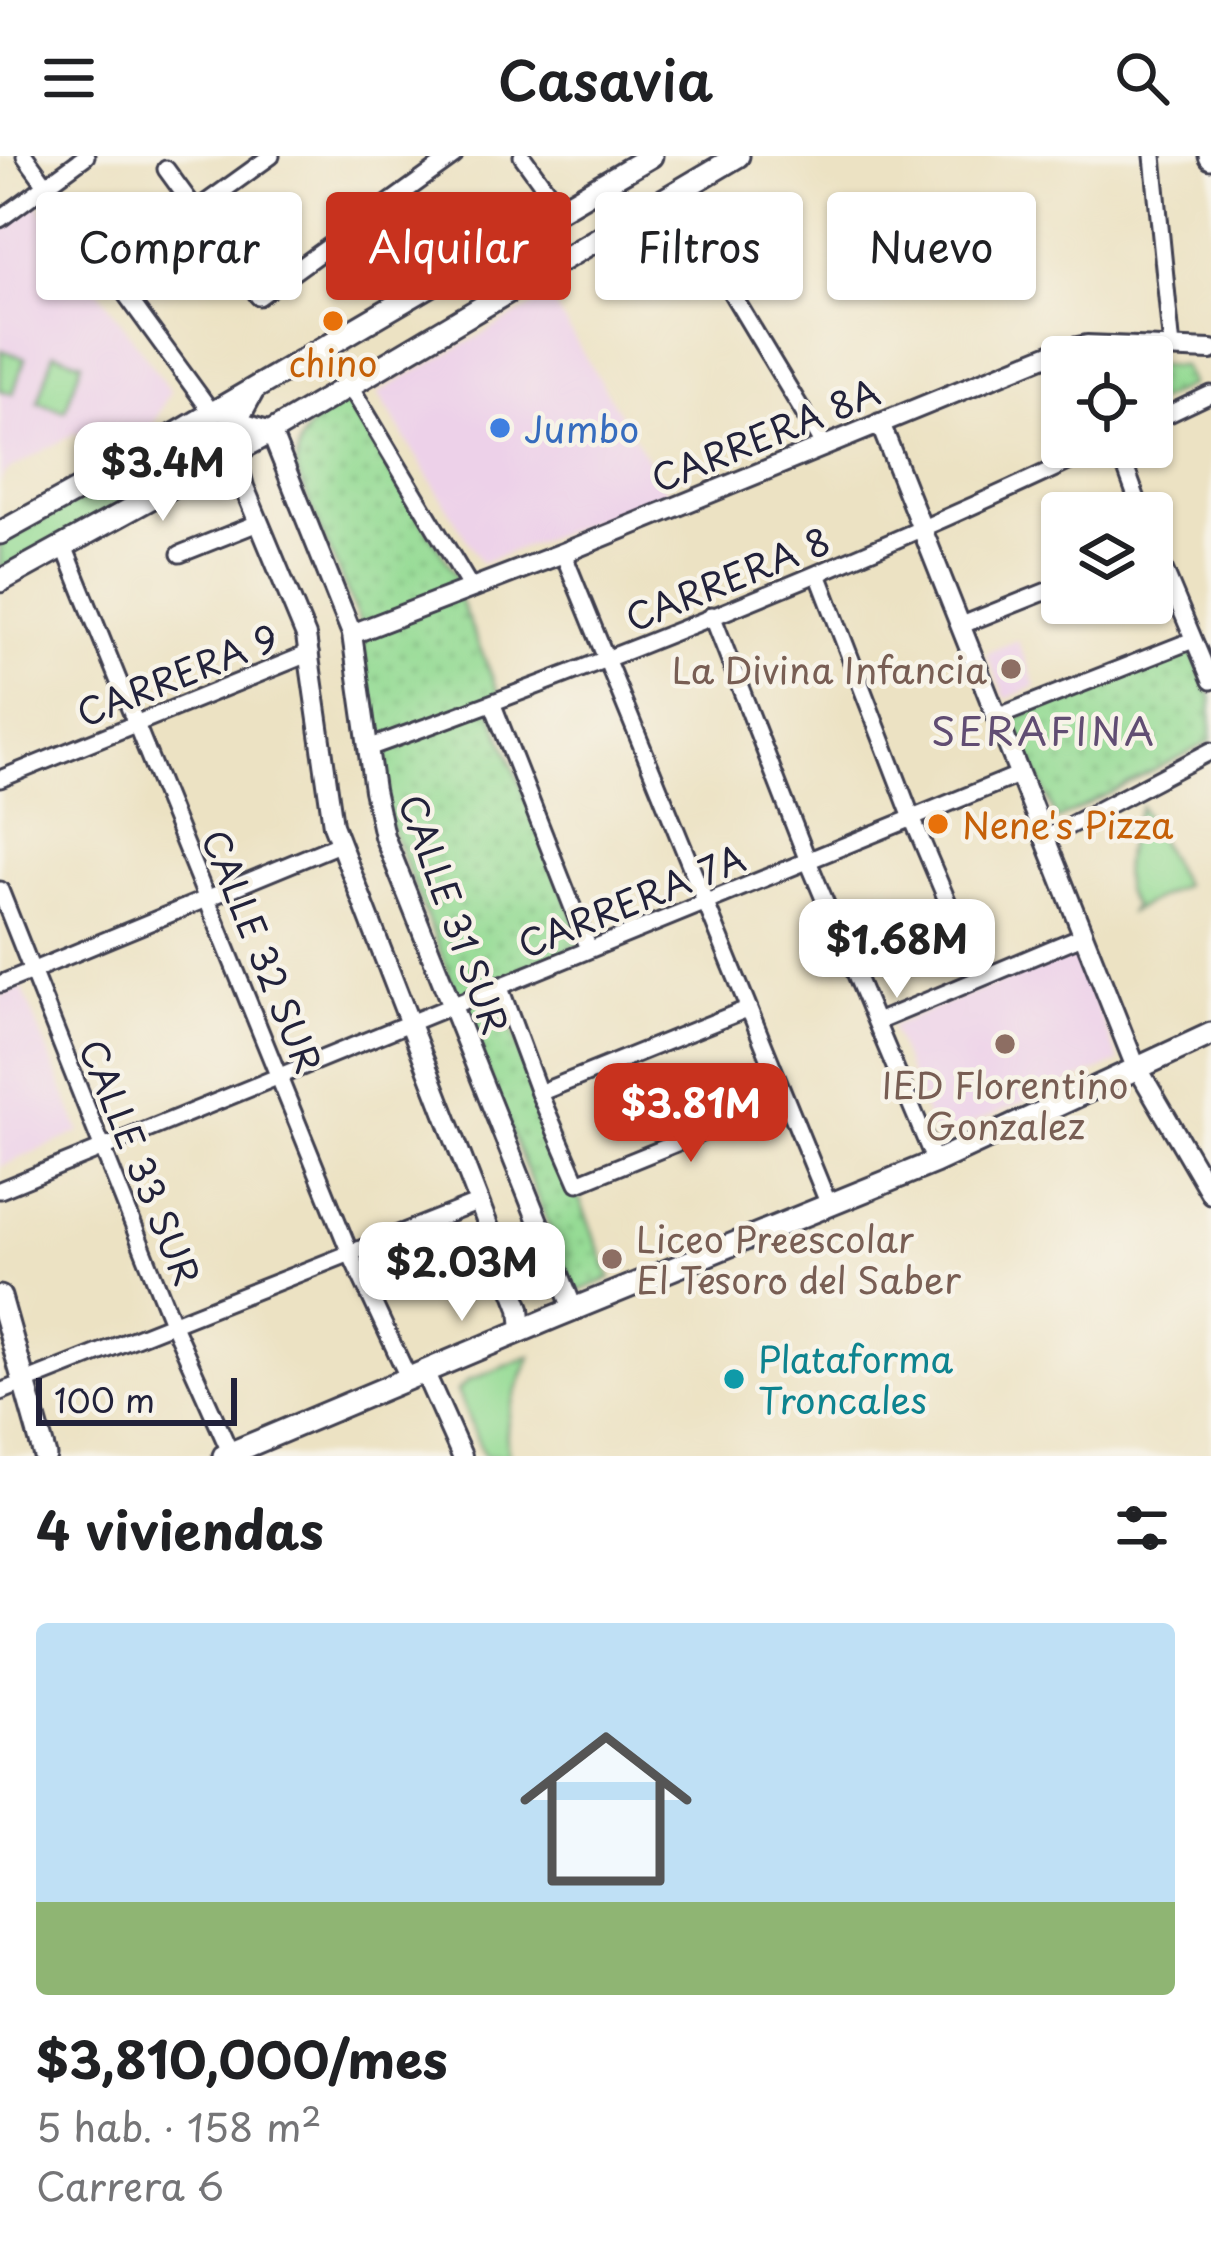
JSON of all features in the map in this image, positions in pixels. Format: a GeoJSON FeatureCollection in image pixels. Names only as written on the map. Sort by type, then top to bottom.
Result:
{"type":"FeatureCollection","features":[{"type":"Feature","properties":{"kind":"main road"},"geometry":{"type":"LineString","coordinates":[[571,204],[651,156]]}},
{"type":"Feature","properties":{"kind":"main road"},"geometry":{"type":"LineString","coordinates":[[675,192],[737,156]]}},
{"type":"Feature","properties":{"kind":"main road"},"geometry":{"type":"LineString","coordinates":[[0,581],[272,432],[595,240]]}},
{"type":"Feature","properties":{"kind":"main road"},"geometry":{"type":"LineString","coordinates":[[0,533],[407,300]]}},
{"type":"Feature","properties":{"kind":"main road"},"geometry":{"type":"LineString","coordinates":[[228,1455],[935,1162],[1211,1034]]}},
{"type":"Feature","properties":{"kind":"main road"},"geometry":{"type":"LineString","coordinates":[[0,1298],[45,1456]]}},
{"type":"Feature","properties":{"kind":"street"},"geometry":{"type":"LineString","coordinates":[[25,156],[213,414],[272,432]]}},
{"type":"Feature","properties":{"kind":"street"},"geometry":{"type":"LineString","coordinates":[[0,219],[86,156]]}},
{"type":"Feature","properties":{"kind":"street"},"geometry":{"type":"LineString","coordinates":[[221,192],[271,156]]}},
{"type":"Feature","properties":{"kind":"street"},"geometry":{"type":"LineString","coordinates":[[302,266],[454,156]]}},
{"type":"Feature","properties":{"kind":"street"},"geometry":{"type":"LineString","coordinates":[[522,156],[548,192]]}},
{"type":"Feature","properties":{"kind":"street"},"geometry":{"type":"LineString","coordinates":[[1153,156],[1171,336]]}},
{"type":"Feature","properties":{"kind":"street"},"geometry":{"type":"LineString","coordinates":[[166,170],[182,192]]}},
{"type":"Feature","properties":{"kind":"street"},"geometry":{"type":"LineString","coordinates":[[735,300],[824,446]]}},
{"type":"Feature","properties":{"kind":"street","name":"CARRERA 8A"},"geometry":{"type":"LineString","coordinates":[[1173,348],[1209,356]]}},
{"type":"Feature","properties":{"kind":"street","name":"CARRERA 8A"},"geometry":{"type":"LineString","coordinates":[[352,634],[1041,359]]}},
{"type":"Feature","properties":{"kind":"street"},"geometry":{"type":"LineString","coordinates":[[350,386],[471,588]]}},
{"type":"Feature","properties":{"kind":"street"},"geometry":{"type":"LineString","coordinates":[[256,388],[238,422],[235,452],[310,653],[329,808],[338,844],[520,1308],[522,1330]]}},
{"type":"Feature","properties":{"kind":"street"},"geometry":{"type":"LineString","coordinates":[[1173,412],[1211,394]]}},
{"type":"Feature","properties":{"kind":"street"},"geometry":{"type":"LineString","coordinates":[[880,423],[1136,1069],[1211,1194]]}},
{"type":"Feature","properties":{"kind":"street","name":"CALLE 31 SUR"},"geometry":{"type":"LineString","coordinates":[[272,432],[352,634],[385,836],[573,1309]]}},
{"type":"Feature","properties":{"kind":"street","name":"CARRERA 8"},"geometry":{"type":"LineString","coordinates":[[368,748],[493,705],[818,574],[1055,468]]}},
{"type":"Feature","properties":{"kind":"street"},"geometry":{"type":"LineString","coordinates":[[180,554],[259,523]]}},
{"type":"Feature","properties":{"kind":"street","name":"CALLE 32 SUR"},"geometry":{"type":"LineString","coordinates":[[64,546],[350,1253],[462,1456]]}},
{"type":"Feature","properties":{"kind":"street"},"geometry":{"type":"LineString","coordinates":[[563,553],[829,1204]]}},
{"type":"Feature","properties":{"kind":"street"},"geometry":{"type":"LineString","coordinates":[[818,574],[980,978]]}},
{"type":"Feature","properties":{"kind":"street"},"geometry":{"type":"LineString","coordinates":[[1173,592],[1211,681]]}},
{"type":"Feature","properties":{"kind":"street"},"geometry":{"type":"LineString","coordinates":[[962,625],[1041,593]]}},
{"type":"Feature","properties":{"kind":"street"},"geometry":{"type":"LineString","coordinates":[[712,615],[808,861],[935,1162]]}},
{"type":"Feature","properties":{"kind":"street"},"geometry":{"type":"LineString","coordinates":[[997,717],[1193,640]]}},
{"type":"Feature","properties":{"kind":"street","name":"CARRERA 9"},"geometry":{"type":"LineString","coordinates":[[0,779],[310,653]]}},
{"type":"Feature","properties":{"kind":"street"},"geometry":{"type":"LineString","coordinates":[[493,705],[589,949]]}},
{"type":"Feature","properties":{"kind":"street"},"geometry":{"type":"LineString","coordinates":[[1044,839],[1211,752]]}},
{"type":"Feature","properties":{"kind":"street","name":"CARRERA 7A"},"geometry":{"type":"LineString","coordinates":[[0,1190],[1018,775]]}},
{"type":"Feature","properties":{"kind":"street"},"geometry":{"type":"LineString","coordinates":[[0,984],[338,844]]}},
{"type":"Feature","properties":{"kind":"street","name":"CALLE 33 SUR"},"geometry":{"type":"LineString","coordinates":[[0,890],[228,1455]]}},
{"type":"Feature","properties":{"kind":"street"},"geometry":{"type":"LineString","coordinates":[[879,1022],[1082,936]]}},
{"type":"Feature","properties":{"kind":"street"},"geometry":{"type":"LineString","coordinates":[[499,985],[578,1183],[785,1099]]}},
{"type":"Feature","properties":{"kind":"street"},"geometry":{"type":"LineString","coordinates":[[539,1093],[748,1010]]}},
{"type":"Feature","properties":{"kind":"street"},"geometry":{"type":"LineString","coordinates":[[0,1392],[479,1202]]}},
{"type":"Feature","properties":{"kind":"shaded area"},"geometry":{"type":"Polygon","coordinates":[[[34,199],[36,300],[106,300],[170,391],[153,425],[113,448],[75,433],[4,473],[0,485],[0,225],[34,199]]]}},
{"type":"Feature","properties":{"kind":"shaded area","name":"Jumbo"},"geometry":{"type":"Polygon","coordinates":[[[551,300],[668,493],[481,563],[378,393],[551,300]]]}},
{"type":"Feature","properties":{"kind":"shaded area","name":"La Divina Infancia"},"geometry":{"type":"Polygon","coordinates":[[[1017,640],[1036,686],[1006,699],[986,653],[1017,640]]]}},
{"type":"Feature","properties":{"kind":"shaded area","name":"IED Florentino Gonzalez"},"geometry":{"type":"Polygon","coordinates":[[[1076,952],[1119,1062],[935,1139],[891,1026],[1076,952]]]}},
{"type":"Feature","properties":{"kind":"shaded area"},"geometry":{"type":"Polygon","coordinates":[[[22,987],[80,1132],[0,1167],[0,995],[22,987]]]}},
{"type":"Feature","properties":{"kind":"green space"},"geometry":{"type":"Polygon","coordinates":[[[1,350],[25,358],[13,394],[0,390],[1,350]]]}},
{"type":"Feature","properties":{"kind":"green space"},"geometry":{"type":"Polygon","coordinates":[[[54,353],[82,362],[65,411],[38,402],[54,353]]]}},
{"type":"Feature","properties":{"kind":"green space"},"geometry":{"type":"Polygon","coordinates":[[[1173,366],[1183,366],[1191,385],[1173,393],[1173,366]]]}},
{"type":"Feature","properties":{"kind":"green space"},"geometry":{"type":"Polygon","coordinates":[[[346,400],[460,582],[454,586],[500,696],[487,701],[584,943],[492,981],[611,1278],[575,1293],[394,835],[385,808],[360,623],[297,473],[299,447],[308,428],[346,400]]]}},
{"type":"Feature","properties":{"kind":"green space"},"geometry":{"type":"Polygon","coordinates":[[[203,438],[215,444],[214,453],[0,570],[0,543],[188,440],[203,438]]]}},
{"type":"Feature","properties":{"kind":"green space"},"geometry":{"type":"Polygon","coordinates":[[[1191,649],[1211,697],[1211,741],[1057,820],[1013,719],[1191,649]]]}},
{"type":"Feature","properties":{"kind":"green space"},"geometry":{"type":"Polygon","coordinates":[[[1141,807],[1183,885],[1130,912],[1133,905],[1124,884],[1125,857],[1141,807]]]}},
{"type":"Feature","properties":{"kind":"green space"},"geometry":{"type":"Polygon","coordinates":[[[531,1356],[509,1417],[509,1456],[484,1456],[457,1391],[468,1381],[531,1356]]]}},
{"type":"Feature","properties":{"kind":"place","name":"chino"},"geometry":{"type":"Point","coordinates":[333,321]}},
{"type":"Feature","properties":{"kind":"place","name":"Jumbo"},"geometry":{"type":"Point","coordinates":[500,428]}},
{"type":"Feature","properties":{"kind":"place","name":"La Divina Infancia"},"geometry":{"type":"Point","coordinates":[1011,669]}},
{"type":"Feature","properties":{"kind":"place","name":"Nene's Pizza"},"geometry":{"type":"Point","coordinates":[938,824]}},
{"type":"Feature","properties":{"kind":"place","name":"IED Florentino Gonzalez"},"geometry":{"type":"Point","coordinates":[1005,1044]}},
{"type":"Feature","properties":{"kind":"place","name":"Liceo Preescolar El Tesoro del Saber"},"geometry":{"type":"Point","coordinates":[612,1259]}},
{"type":"Feature","properties":{"kind":"place","name":"Plataforma Troncales"},"geometry":{"type":"Point","coordinates":[734,1379]}},
{"type":"Feature","properties":{"kind":"district","name":"SERAFINA"},"geometry":{"type":"Point","coordinates":[1044,729]}}]}
